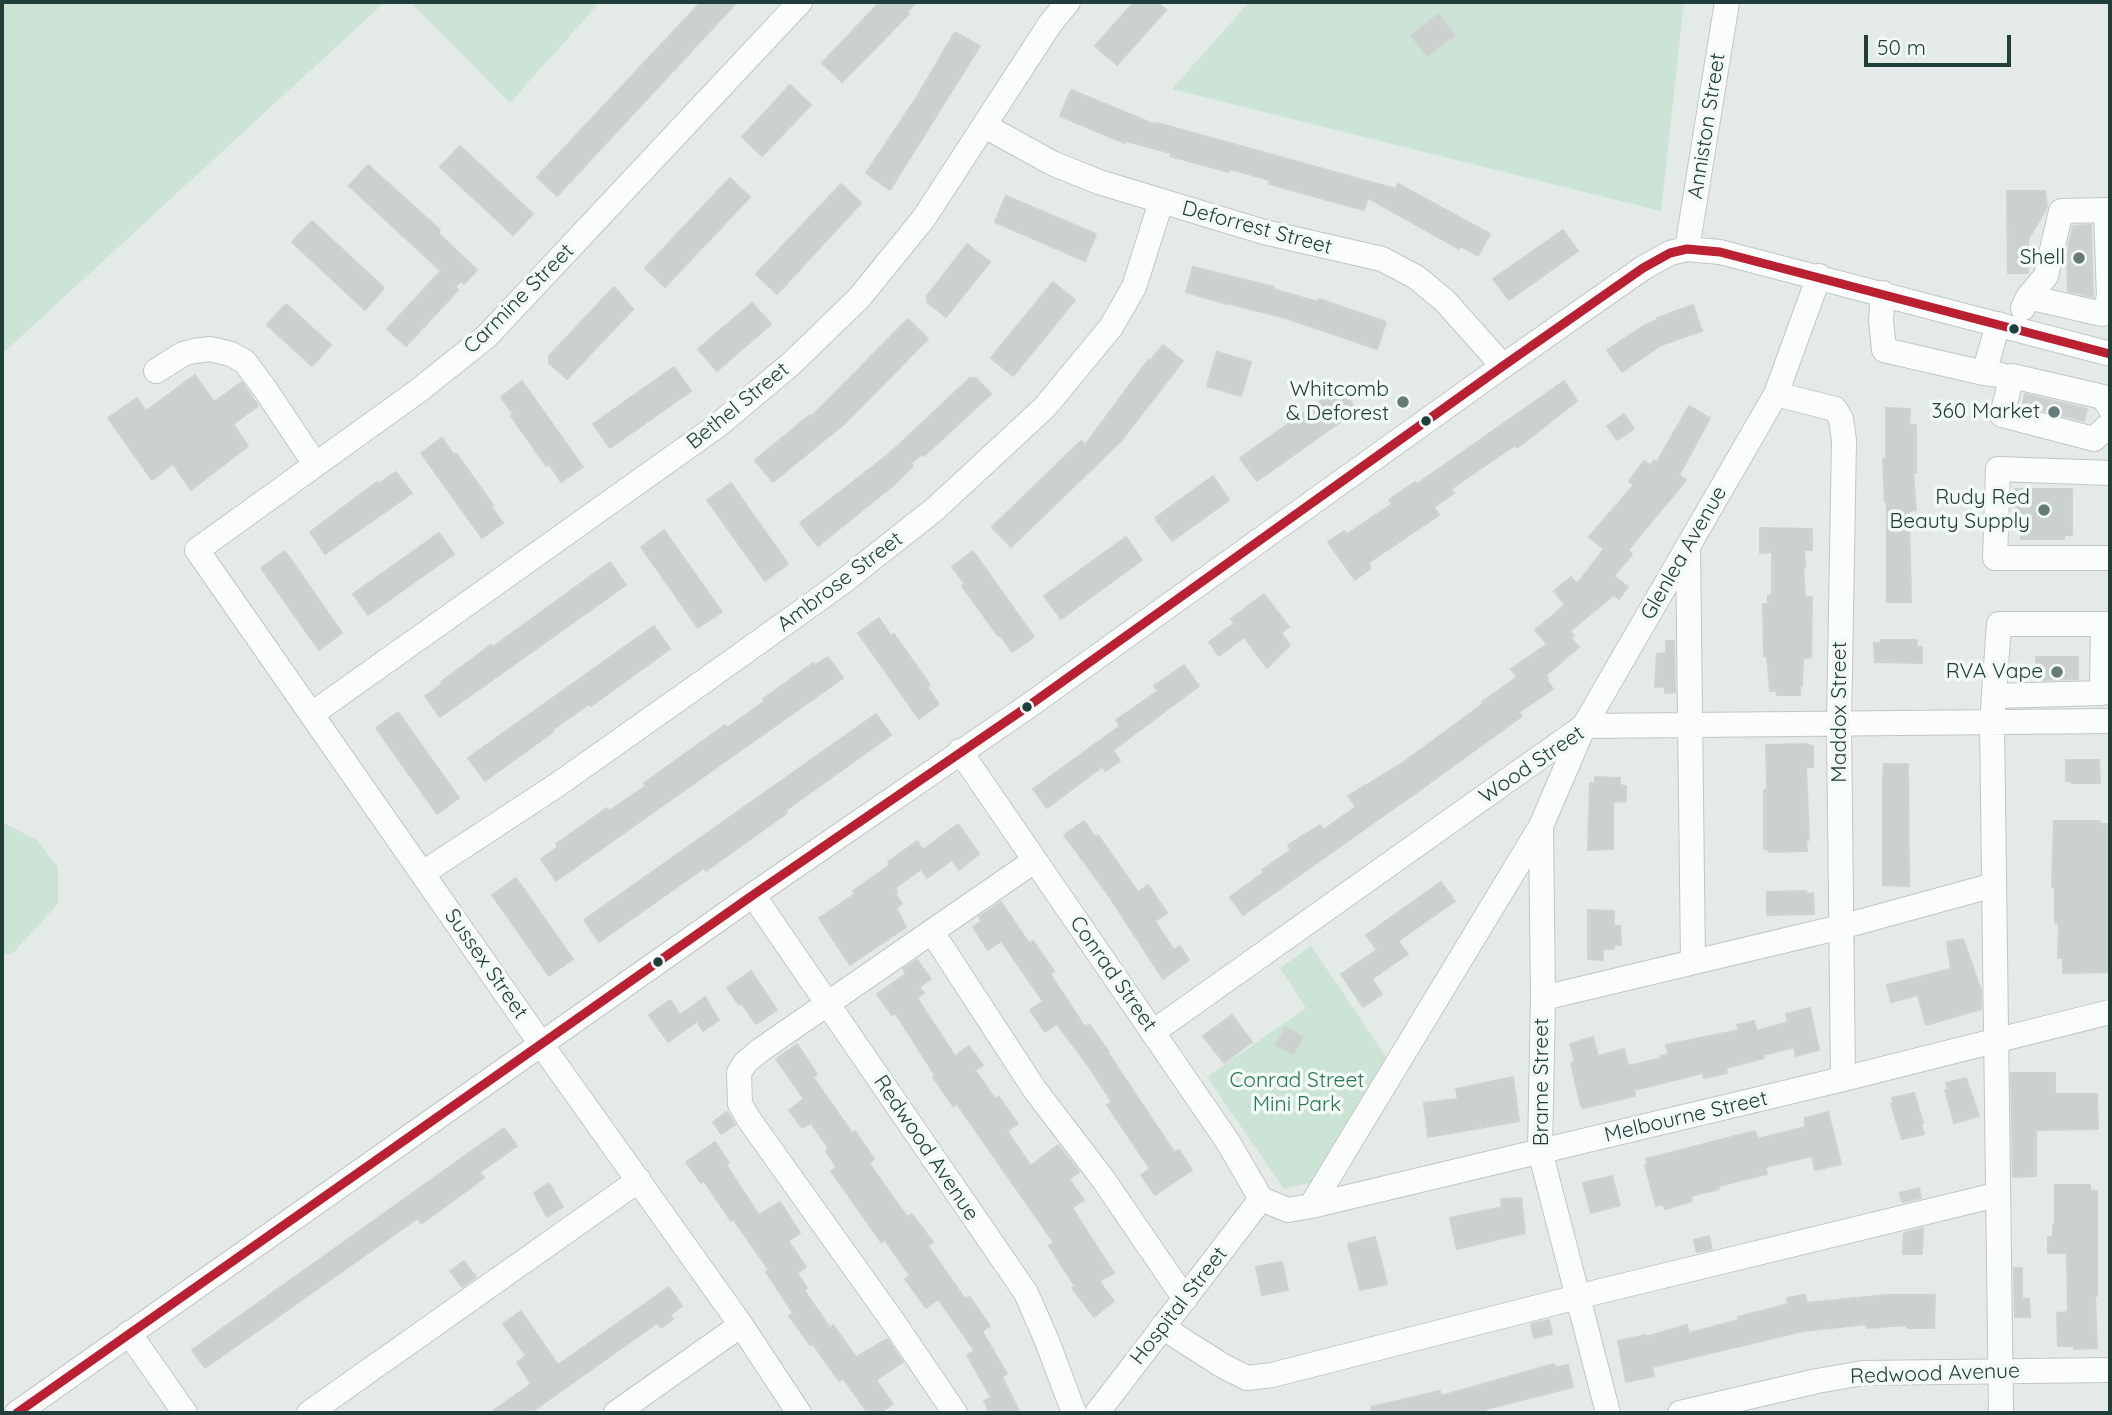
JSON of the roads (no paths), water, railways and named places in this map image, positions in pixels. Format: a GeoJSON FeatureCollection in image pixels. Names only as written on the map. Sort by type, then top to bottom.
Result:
{"type":"FeatureCollection","features":[{"type":"Feature","properties":{"kind":"street","name":"Carmine Street"},"geometry":{"type":"LineString","coordinates":[[197,550],[425,386],[487,336],[800,2]]}},
{"type":"Feature","properties":{"kind":"street","name":"Bethel Street"},"geometry":{"type":"LineString","coordinates":[[312,714],[717,426],[792,363],[859,298],[924,218],[1050,24],[1068,2]]}},
{"type":"Feature","properties":{"kind":"street","name":"Anniston Street"},"geometry":{"type":"LineString","coordinates":[[1687,249],[1727,2]]}},
{"type":"Feature","properties":{"kind":"street","name":"Deforrest Street"},"geometry":{"type":"LineString","coordinates":[[985,126],[1052,163],[1099,182],[1265,232],[1382,259],[1416,277],[1446,301],[1503,366]]}},
{"type":"Feature","properties":{"kind":"street","name":"Ambrose Street"},"geometry":{"type":"LineString","coordinates":[[423,873],[556,785],[718,671],[840,584],[935,509],[1045,407],[1111,327],[1134,287],[1161,202]]}},
{"type":"Feature","properties":{"kind":"street"},"geometry":{"type":"LineString","coordinates":[[1984,373],[2007,326],[2028,297],[2046,276],[2061,211],[2108,210],[2109,298],[2102,314],[2028,297]]}},
{"type":"Feature","properties":{"kind":"street"},"geometry":{"type":"LineString","coordinates":[[17,1413],[753,895],[1027,707],[1503,366],[1643,268],[1670,253],[1687,249],[1720,252],[2110,354]]}},
{"type":"Feature","properties":{"kind":"street","name":"Glenlea Avenue"},"geometry":{"type":"LineString","coordinates":[[1311,1206],[1541,826],[1584,726],[1776,394],[1819,276]]}},
{"type":"Feature","properties":{"kind":"street"},"geometry":{"type":"LineString","coordinates":[[1883,293],[1881,320],[1884,350],[2103,397],[2110,408]]}},
{"type":"Feature","properties":{"kind":"street"},"geometry":{"type":"LineString","coordinates":[[156,371],[183,354],[210,349],[231,354],[245,362],[315,464]]}},
{"type":"Feature","properties":{"kind":"street"},"geometry":{"type":"LineString","coordinates":[[2012,376],[2002,415],[2094,439],[2110,424]]}},
{"type":"Feature","properties":{"kind":"street","name":"Maddox Street"},"geometry":{"type":"LineString","coordinates":[[1776,394],[1835,409],[1842,419],[1844,440],[1839,724],[1843,1079]]}},
{"type":"Feature","properties":{"kind":"street"},"geometry":{"type":"LineString","coordinates":[[2110,473],[1998,469],[1995,558],[2110,558]]}},
{"type":"Feature","properties":{"kind":"street"},"geometry":{"type":"LineString","coordinates":[[1688,546],[1693,962]]}},
{"type":"Feature","properties":{"kind":"street","name":"Sussex Street"},"geometry":{"type":"LineString","coordinates":[[197,550],[541,1044],[741,1325],[799,1413]]}},
{"type":"Feature","properties":{"kind":"street"},"geometry":{"type":"LineString","coordinates":[[1994,696],[2102,693],[2107,624],[1999,624],[1992,722],[1996,1195],[2001,1413]]}},
{"type":"Feature","properties":{"kind":"street","name":"Wood Street"},"geometry":{"type":"LineString","coordinates":[[1153,1032],[1584,726],[2110,720]]}},
{"type":"Feature","properties":{"kind":"street","name":"Conrad Street"},"geometry":{"type":"LineString","coordinates":[[960,751],[1228,1142],[1261,1199]]}},
{"type":"Feature","properties":{"kind":"street","name":"Brame Street"},"geometry":{"type":"LineString","coordinates":[[1541,826],[1543,998],[1540,1152],[1608,1413]]}},
{"type":"Feature","properties":{"kind":"street"},"geometry":{"type":"LineString","coordinates":[[955,1413],[750,1121],[740,1104],[739,1073],[745,1063],[1034,861]]}},
{"type":"Feature","properties":{"kind":"street"},"geometry":{"type":"LineString","coordinates":[[1543,998],[1841,927],[1994,885]]}},
{"type":"Feature","properties":{"kind":"street","name":"Redwood Avenue"},"geometry":{"type":"LineString","coordinates":[[753,895],[1026,1293],[1074,1413]]}},
{"type":"Feature","properties":{"kind":"street"},"geometry":{"type":"LineString","coordinates":[[932,932],[1035,1090],[1103,1179],[1185,1299]]}},
{"type":"Feature","properties":{"kind":"street","name":"Melbourne Street"},"geometry":{"type":"LineString","coordinates":[[1261,1199],[1288,1210],[1311,1206],[1843,1079],[2110,1012]]}},
{"type":"Feature","properties":{"kind":"street"},"geometry":{"type":"LineString","coordinates":[[309,1413],[639,1180]]}},
{"type":"Feature","properties":{"kind":"street"},"geometry":{"type":"LineString","coordinates":[[1163,1327],[1223,1366],[1247,1378],[1272,1376],[1579,1297],[1996,1195]]}},
{"type":"Feature","properties":{"kind":"street","name":"Hospital Street"},"geometry":{"type":"LineString","coordinates":[[1097,1413],[1261,1199]]}},
{"type":"Feature","properties":{"kind":"street"},"geometry":{"type":"LineString","coordinates":[[616,1413],[741,1325]]}},
{"type":"Feature","properties":{"kind":"street"},"geometry":{"type":"LineString","coordinates":[[130,1333],[185,1413]]}},
{"type":"Feature","properties":{"kind":"street","name":"Redwood Avenue"},"geometry":{"type":"LineString","coordinates":[[1680,1413],[1758,1404],[1817,1381],[1863,1373],[2110,1370]]}},
{"type":"Feature","properties":{"kind":"place","name":"Shell"},"geometry":{"type":"Point","coordinates":[2079,258]}},
{"type":"Feature","properties":{"kind":"place","name":"Whitcomb & Deforest"},"geometry":{"type":"Point","coordinates":[1403,402]}},
{"type":"Feature","properties":{"kind":"place","name":"360 Market"},"geometry":{"type":"Point","coordinates":[2054,412]}},
{"type":"Feature","properties":{"kind":"place","name":"Rudy Red Beauty Supply"},"geometry":{"type":"Point","coordinates":[2044,510]}},
{"type":"Feature","properties":{"kind":"place","name":"RVA Vape"},"geometry":{"type":"Point","coordinates":[2057,672]}},
{"type":"Feature","properties":{"kind":"park label","name":"Conrad Street Mini Park"},"geometry":{"type":"Point","coordinates":[1297,1093]}}]}
